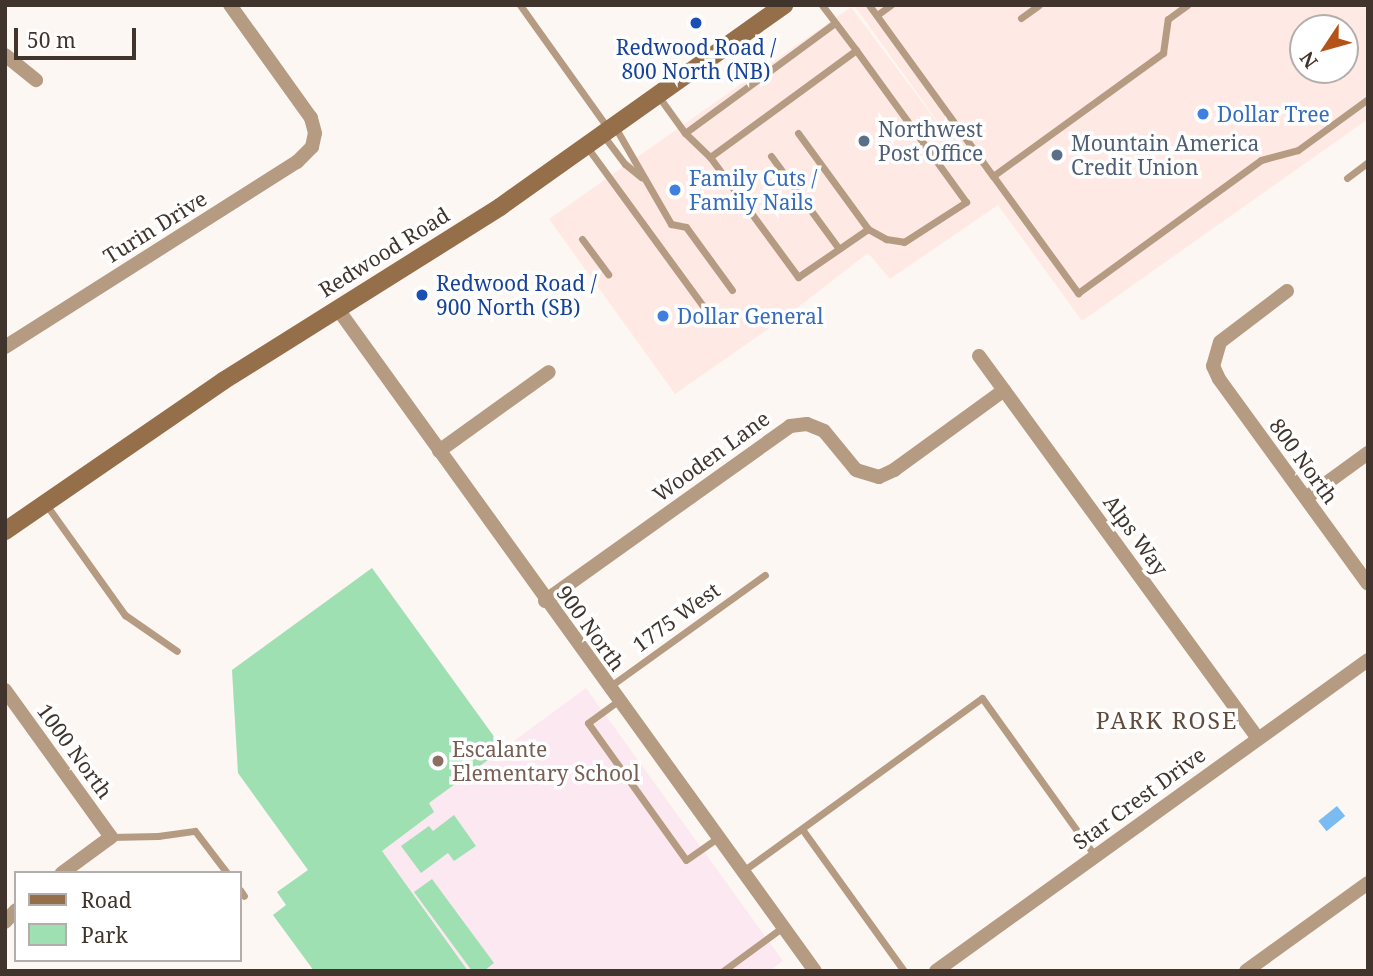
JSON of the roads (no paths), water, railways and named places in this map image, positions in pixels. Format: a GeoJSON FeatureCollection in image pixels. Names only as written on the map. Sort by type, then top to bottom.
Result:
{"type":"FeatureCollection","features":[{"type":"Feature","properties":{"kind":"main road","name":"Redwood Road"},"geometry":{"type":"LineString","coordinates":[[5,531],[150,429],[500,207],[782,6]]}},
{"type":"Feature","properties":{"kind":"street","name":"Turin Drive"},"geometry":{"type":"LineString","coordinates":[[5,348],[297,162],[312,147],[315,133],[307,111],[230,5]]}},
{"type":"Feature","properties":{"kind":"street"},"geometry":{"type":"LineString","coordinates":[[5,55],[36,80]]}},
{"type":"Feature","properties":{"kind":"street","name":"800 North"},"geometry":{"type":"LineString","coordinates":[[1287,291],[1220,342],[1213,359],[1219,379],[1368,584]]}},
{"type":"Feature","properties":{"kind":"street","name":"900 North"},"geometry":{"type":"LineString","coordinates":[[337,308],[545,601],[815,971]]}},
{"type":"Feature","properties":{"kind":"street","name":"Alps Way"},"geometry":{"type":"LineString","coordinates":[[979,356],[1258,738]]}},
{"type":"Feature","properties":{"kind":"street"},"geometry":{"type":"LineString","coordinates":[[439,451],[549,372]]}},
{"type":"Feature","properties":{"kind":"street","name":"Wooden Lane"},"geometry":{"type":"LineString","coordinates":[[545,601],[790,426],[807,424],[824,431],[856,470],[879,477],[894,470],[1004,390]]}},
{"type":"Feature","properties":{"kind":"street"},"geometry":{"type":"LineString","coordinates":[[1306,498],[1368,453]]}},
{"type":"Feature","properties":{"kind":"street","name":"Star Crest Drive"},"geometry":{"type":"LineString","coordinates":[[936,971],[1368,660]]}},
{"type":"Feature","properties":{"kind":"street","name":"1000 North"},"geometry":{"type":"LineString","coordinates":[[5,690],[111,837]]}},
{"type":"Feature","properties":{"kind":"street"},"geometry":{"type":"LineString","coordinates":[[65,871],[111,837]]}},
{"type":"Feature","properties":{"kind":"street"},"geometry":{"type":"LineString","coordinates":[[1246,971],[1368,883]]}},
{"type":"Feature","properties":{"kind":"lane"},"geometry":{"type":"LineString","coordinates":[[520,5],[609,131],[634,158],[642,178],[671,223],[686,227],[732,290]]}},
{"type":"Feature","properties":{"kind":"lane"},"geometry":{"type":"LineString","coordinates":[[798,133],[867,229],[886,239],[904,242],[966,202],[822,5]]}},
{"type":"Feature","properties":{"kind":"lane"},"geometry":{"type":"LineString","coordinates":[[869,5],[1078,293],[1261,160],[1298,150],[1368,99]]}},
{"type":"Feature","properties":{"kind":"lane"},"geometry":{"type":"LineString","coordinates":[[877,15],[891,5]]}},
{"type":"Feature","properties":{"kind":"lane"},"geometry":{"type":"LineString","coordinates":[[1021,19],[1028,9],[1039,5]]}},
{"type":"Feature","properties":{"kind":"lane"},"geometry":{"type":"LineString","coordinates":[[993,176],[1163,53],[1168,19],[1187,5]]}},
{"type":"Feature","properties":{"kind":"lane"},"geometry":{"type":"LineString","coordinates":[[685,133],[835,23]]}},
{"type":"Feature","properties":{"kind":"lane"},"geometry":{"type":"LineString","coordinates":[[710,157],[856,50]]}},
{"type":"Feature","properties":{"kind":"lane"},"geometry":{"type":"LineString","coordinates":[[659,96],[685,133],[710,157],[798,277],[867,229]]}},
{"type":"Feature","properties":{"kind":"lane"},"geometry":{"type":"LineString","coordinates":[[609,131],[625,164],[642,178]]}},
{"type":"Feature","properties":{"kind":"lane"},"geometry":{"type":"LineString","coordinates":[[587,146],[713,320]]}},
{"type":"Feature","properties":{"kind":"lane"},"geometry":{"type":"LineString","coordinates":[[771,156],[838,249]]}},
{"type":"Feature","properties":{"kind":"lane"},"geometry":{"type":"LineString","coordinates":[[1347,178],[1368,162]]}},
{"type":"Feature","properties":{"kind":"lane"},"geometry":{"type":"LineString","coordinates":[[582,239],[607,274]]}},
{"type":"Feature","properties":{"kind":"lane"},"geometry":{"type":"LineString","coordinates":[[45,503],[125,615],[177,651]]}},
{"type":"Feature","properties":{"kind":"lane","name":"1775 West"},"geometry":{"type":"LineString","coordinates":[[608,688],[765,575]]}},
{"type":"Feature","properties":{"kind":"lane"},"geometry":{"type":"LineString","coordinates":[[742,872],[982,698],[1095,856]]}},
{"type":"Feature","properties":{"kind":"lane"},"geometry":{"type":"LineString","coordinates":[[618,701],[588,723],[679,850],[687,860],[718,838]]}},
{"type":"Feature","properties":{"kind":"lane"},"geometry":{"type":"LineString","coordinates":[[803,829],[904,971]]}},
{"type":"Feature","properties":{"kind":"lane"},"geometry":{"type":"LineString","coordinates":[[111,837],[158,836],[195,831],[225,871]]}},
{"type":"Feature","properties":{"kind":"lane"},"geometry":{"type":"LineString","coordinates":[[723,971],[783,927]]}},
{"type":"Feature","properties":{"kind":"water"},"geometry":{"type":"Polygon","coordinates":[[[1337,806],[1345,816],[1327,831],[1318,821],[1337,806]]]}},
{"type":"Feature","properties":{"kind":"place","name":"Redwood Road / 800 North (NB)"},"geometry":{"type":"Point","coordinates":[696,23]}},
{"type":"Feature","properties":{"kind":"place","name":"Dollar Tree"},"geometry":{"type":"Point","coordinates":[1203,114]}},
{"type":"Feature","properties":{"kind":"place","name":"Northwest Post Office"},"geometry":{"type":"Point","coordinates":[864,141]}},
{"type":"Feature","properties":{"kind":"place","name":"Mountain America Credit Union"},"geometry":{"type":"Point","coordinates":[1057,155]}},
{"type":"Feature","properties":{"kind":"place","name":"Family Cuts / Family Nails"},"geometry":{"type":"Point","coordinates":[675,190]}},
{"type":"Feature","properties":{"kind":"place","name":"Redwood Road / 900 North (SB)"},"geometry":{"type":"Point","coordinates":[422,295]}},
{"type":"Feature","properties":{"kind":"place","name":"Dollar General"},"geometry":{"type":"Point","coordinates":[663,316]}},
{"type":"Feature","properties":{"kind":"place","name":"Escalante Elementary School"},"geometry":{"type":"Point","coordinates":[438,761]}},
{"type":"Feature","properties":{"kind":"district","name":"PARK ROSE"},"geometry":{"type":"Point","coordinates":[1167,720]}}]}
